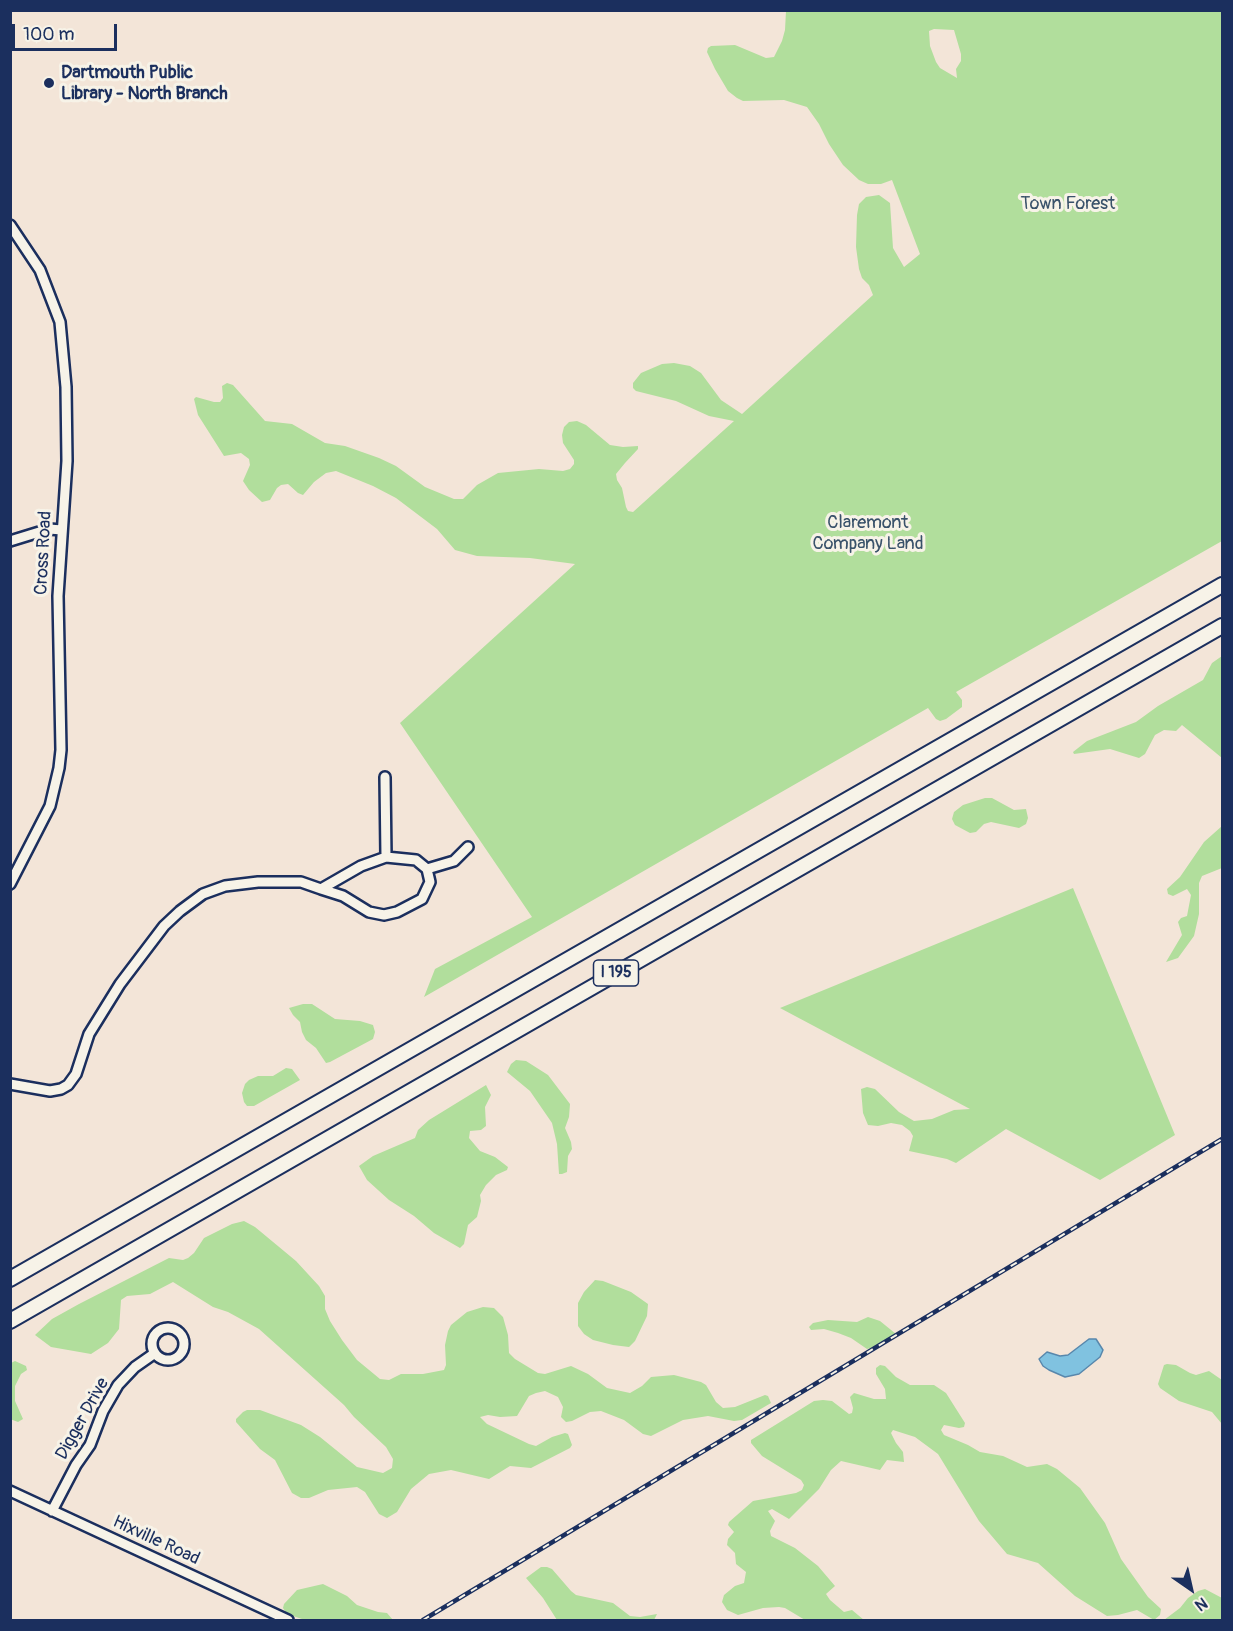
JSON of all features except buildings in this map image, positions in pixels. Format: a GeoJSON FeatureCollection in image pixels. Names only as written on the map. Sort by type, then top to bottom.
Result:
{"type":"FeatureCollection","features":[{"type":"Feature","properties":{"kind":"highway","name":"I 195"},"geometry":{"type":"LineString","coordinates":[[10,1279],[1222,585]]}},
{"type":"Feature","properties":{"kind":"highway","name":"I 195"},"geometry":{"type":"LineString","coordinates":[[10,1321],[1222,626]]}},
{"type":"Feature","properties":{"kind":"street","name":"Cross Road"},"geometry":{"type":"LineString","coordinates":[[10,225],[40,270],[60,322],[66,398],[67,461],[58,636],[60,768],[50,806],[10,884]]}},
{"type":"Feature","properties":{"kind":"street"},"geometry":{"type":"LineString","coordinates":[[10,542],[48,530],[62,530]]}},
{"type":"Feature","properties":{"kind":"street"},"geometry":{"type":"LineString","coordinates":[[385,777],[386,857]]}},
{"type":"Feature","properties":{"kind":"street"},"geometry":{"type":"LineString","coordinates":[[427,869],[454,861],[468,847]]}},
{"type":"Feature","properties":{"kind":"street"},"geometry":{"type":"LineString","coordinates":[[10,1084],[50,1091],[68,1085],[76,1074],[93,1026],[126,975],[172,918],[203,894],[225,886],[258,882],[301,882],[321,889],[344,896],[369,912],[384,915],[397,912],[422,899],[430,882],[427,869],[416,860],[386,857],[361,866],[321,889]]}},
{"type":"Feature","properties":{"kind":"street","name":"Digger Drive"},"geometry":{"type":"LineString","coordinates":[[52,1511],[76,1465],[90,1445],[103,1411],[118,1385],[135,1367],[155,1353]]}},
{"type":"Feature","properties":{"kind":"street","name":"Hixville Road"},"geometry":{"type":"LineString","coordinates":[[10,1491],[288,1620]]}},
{"type":"Feature","properties":{"kind":"green space"},"geometry":{"type":"Polygon","coordinates":[[[786,11],[1222,11],[1222,541],[956,692],[962,700],[962,707],[946,719],[940,721],[936,719],[928,708],[424,997],[435,969],[532,917],[400,723],[575,564],[530,558],[477,556],[455,550],[437,529],[396,498],[336,471],[326,473],[303,495],[288,484],[281,485],[270,500],[262,502],[243,481],[250,465],[249,459],[241,453],[224,456],[198,415],[194,399],[196,397],[220,402],[223,398],[222,386],[227,383],[233,385],[265,421],[292,424],[325,443],[345,446],[379,458],[396,466],[425,487],[454,499],[463,499],[477,485],[498,473],[570,469],[574,460],[563,443],[562,435],[564,427],[569,422],[577,421],[586,425],[610,445],[638,446],[638,449],[616,474],[626,507],[628,511],[633,512],[734,421],[709,416],[676,401],[636,391],[633,383],[641,373],[662,364],[674,363],[690,366],[701,373],[721,400],[742,414],[873,295],[869,285],[862,278],[856,247],[859,204],[866,197],[879,195],[890,203],[893,248],[904,267],[920,254],[892,180],[881,184],[868,184],[859,180],[843,165],[807,107],[784,100],[743,101],[737,98],[728,91],[707,52],[711,46],[735,45],[766,58],[774,57],[785,30],[786,11]],[[954,30],[929,31],[930,46],[936,62],[940,68],[957,78],[956,69],[961,61],[961,54],[954,30]]]}},
{"type":"Feature","properties":{"kind":"green space"},"geometry":{"type":"Polygon","coordinates":[[[1222,656],[1222,758],[1182,725],[1176,731],[1164,730],[1155,735],[1145,754],[1139,758],[1110,749],[1074,754],[1073,752],[1087,741],[1136,722],[1158,706],[1203,680],[1212,663],[1222,656]]]}},
{"type":"Feature","properties":{"kind":"green space"},"geometry":{"type":"Polygon","coordinates":[[[992,798],[1014,810],[1026,809],[1028,818],[1026,824],[1019,828],[991,822],[984,824],[976,832],[970,833],[955,825],[952,819],[954,812],[963,805],[992,798]]]}},
{"type":"Feature","properties":{"kind":"green space"},"geometry":{"type":"Polygon","coordinates":[[[1222,826],[1222,868],[1202,876],[1199,883],[1199,914],[1194,936],[1178,958],[1166,962],[1182,935],[1178,922],[1187,916],[1191,895],[1187,889],[1173,896],[1168,894],[1167,889],[1180,877],[1204,842],[1222,826]]]}},
{"type":"Feature","properties":{"kind":"green space"},"geometry":{"type":"Polygon","coordinates":[[[1073,888],[1175,1135],[1100,1180],[1006,1129],[956,1163],[909,1151],[913,1136],[902,1125],[891,1123],[878,1126],[868,1125],[863,1113],[861,1089],[867,1087],[875,1089],[899,1112],[914,1121],[932,1119],[954,1110],[970,1109],[780,1008],[1073,888]]]}},
{"type":"Feature","properties":{"kind":"green space"},"geometry":{"type":"Polygon","coordinates":[[[312,1004],[335,1019],[360,1021],[373,1025],[375,1032],[373,1039],[326,1063],[316,1048],[306,1040],[300,1022],[289,1008],[312,1004]]]}},
{"type":"Feature","properties":{"kind":"green space"},"geometry":{"type":"Polygon","coordinates":[[[516,1060],[526,1061],[548,1075],[570,1104],[565,1128],[572,1149],[568,1156],[567,1172],[559,1174],[557,1144],[552,1123],[530,1091],[507,1072],[516,1060]]]}},
{"type":"Feature","properties":{"kind":"green space"},"geometry":{"type":"Polygon","coordinates":[[[286,1068],[292,1069],[300,1080],[254,1106],[247,1106],[242,1093],[249,1080],[258,1076],[273,1076],[286,1068]]]}},
{"type":"Feature","properties":{"kind":"green space"},"geometry":{"type":"Polygon","coordinates":[[[486,1085],[491,1095],[485,1107],[486,1126],[481,1130],[470,1131],[469,1138],[480,1151],[495,1157],[508,1167],[486,1185],[480,1195],[481,1201],[477,1217],[468,1225],[464,1244],[460,1248],[434,1233],[414,1216],[389,1200],[367,1180],[359,1166],[373,1156],[415,1138],[418,1130],[429,1120],[486,1085]]]}},
{"type":"Feature","properties":{"kind":"green space"},"geometry":{"type":"Polygon","coordinates":[[[244,1221],[255,1227],[296,1261],[319,1286],[325,1296],[325,1309],[330,1321],[342,1340],[357,1360],[380,1379],[389,1380],[401,1374],[423,1374],[444,1370],[445,1345],[451,1325],[467,1312],[483,1307],[494,1308],[503,1317],[508,1335],[509,1353],[538,1373],[545,1374],[571,1366],[588,1374],[607,1388],[630,1393],[651,1377],[674,1375],[706,1385],[716,1402],[723,1408],[735,1407],[765,1395],[771,1403],[742,1420],[734,1421],[708,1416],[683,1420],[651,1436],[643,1434],[624,1420],[601,1411],[590,1412],[566,1422],[561,1417],[563,1407],[558,1397],[545,1391],[529,1396],[517,1416],[480,1417],[487,1424],[536,1446],[552,1437],[568,1434],[572,1445],[570,1448],[531,1468],[510,1466],[489,1479],[451,1470],[429,1474],[411,1489],[397,1512],[387,1518],[379,1514],[365,1492],[357,1487],[328,1490],[309,1498],[301,1498],[292,1493],[275,1460],[260,1449],[236,1422],[243,1412],[260,1410],[301,1425],[320,1437],[357,1467],[383,1473],[392,1468],[393,1459],[386,1447],[344,1405],[259,1329],[228,1312],[213,1307],[173,1282],[150,1294],[127,1296],[121,1300],[119,1329],[108,1343],[91,1354],[51,1347],[35,1335],[52,1319],[79,1304],[169,1258],[183,1260],[188,1258],[204,1238],[232,1224],[244,1221]]]}},
{"type":"Feature","properties":{"kind":"green space"},"geometry":{"type":"Polygon","coordinates":[[[595,1280],[631,1292],[648,1304],[647,1316],[635,1341],[629,1347],[593,1340],[578,1326],[578,1303],[595,1280]]]}},
{"type":"Feature","properties":{"kind":"green space"},"geometry":{"type":"Polygon","coordinates":[[[868,1317],[880,1321],[896,1334],[878,1346],[867,1349],[851,1338],[838,1333],[824,1329],[811,1330],[809,1327],[813,1323],[828,1320],[857,1322],[868,1317]]]}},
{"type":"Feature","properties":{"kind":"green space"},"geometry":{"type":"Polygon","coordinates":[[[15,1361],[26,1366],[27,1370],[21,1374],[15,1386],[15,1401],[23,1419],[18,1422],[10,1419],[11,1363],[15,1361]]]}},
{"type":"Feature","properties":{"kind":"green space"},"geometry":{"type":"Polygon","coordinates":[[[880,1365],[885,1366],[896,1377],[910,1385],[934,1385],[946,1393],[965,1423],[964,1427],[959,1428],[944,1425],[941,1430],[944,1435],[980,1452],[1003,1456],[1027,1467],[1047,1464],[1057,1469],[1080,1488],[1105,1523],[1121,1559],[1148,1597],[1161,1609],[1160,1615],[1154,1620],[1137,1610],[1107,1616],[1075,1596],[1038,1563],[1007,1554],[979,1521],[938,1454],[915,1437],[893,1430],[891,1433],[903,1452],[904,1462],[887,1460],[880,1470],[841,1461],[831,1470],[819,1489],[789,1519],[772,1509],[768,1511],[775,1521],[770,1531],[771,1536],[795,1548],[818,1566],[835,1586],[826,1594],[830,1600],[844,1612],[852,1610],[864,1620],[805,1620],[779,1607],[763,1608],[738,1615],[727,1610],[722,1602],[724,1595],[735,1586],[744,1583],[746,1572],[736,1564],[735,1553],[727,1545],[728,1539],[734,1532],[728,1525],[729,1522],[753,1501],[796,1493],[802,1490],[804,1485],[801,1480],[762,1456],[751,1440],[814,1401],[832,1401],[849,1414],[852,1413],[853,1408],[850,1397],[854,1393],[874,1399],[886,1399],[885,1389],[876,1374],[876,1368],[880,1365]]]}},
{"type":"Feature","properties":{"kind":"green space"},"geometry":{"type":"Polygon","coordinates":[[[1164,1365],[1176,1365],[1196,1375],[1209,1371],[1222,1380],[1222,1424],[1212,1412],[1179,1401],[1160,1388],[1158,1384],[1164,1365]]]}},
{"type":"Feature","properties":{"kind":"green space"},"geometry":{"type":"Polygon","coordinates":[[[541,1567],[552,1569],[576,1595],[613,1603],[630,1616],[657,1614],[654,1620],[557,1620],[543,1598],[526,1578],[541,1567]]]}},
{"type":"Feature","properties":{"kind":"green space"},"geometry":{"type":"Polygon","coordinates":[[[323,1584],[347,1596],[357,1605],[387,1613],[393,1620],[305,1620],[287,1614],[283,1608],[284,1604],[297,1590],[323,1584]]]}},
{"type":"Feature","properties":{"kind":"green space"},"geometry":{"type":"Polygon","coordinates":[[[1205,1589],[1222,1598],[1222,1620],[1164,1620],[1180,1608],[1188,1598],[1205,1589]]]}},
{"type":"Feature","properties":{"kind":"water"},"geometry":{"type":"Polygon","coordinates":[[[1089,1339],[1096,1339],[1103,1350],[1100,1357],[1079,1374],[1065,1377],[1043,1366],[1039,1359],[1047,1352],[1060,1356],[1068,1355],[1089,1339]]]}},
{"type":"Feature","properties":{"kind":"railway"},"geometry":{"type":"LineString","coordinates":[[423,1620],[1222,1139]]}},
{"type":"Feature","properties":{"kind":"place","name":"Dartmouth Public Library - North Branch"},"geometry":{"type":"Point","coordinates":[49,83]}},
{"type":"Feature","properties":{"kind":"park label","name":"Town Forest"},"geometry":{"type":"Point","coordinates":[1068,204]}},
{"type":"Feature","properties":{"kind":"park label","name":"Claremont Company Land"},"geometry":{"type":"Point","coordinates":[868,533]}}]}
